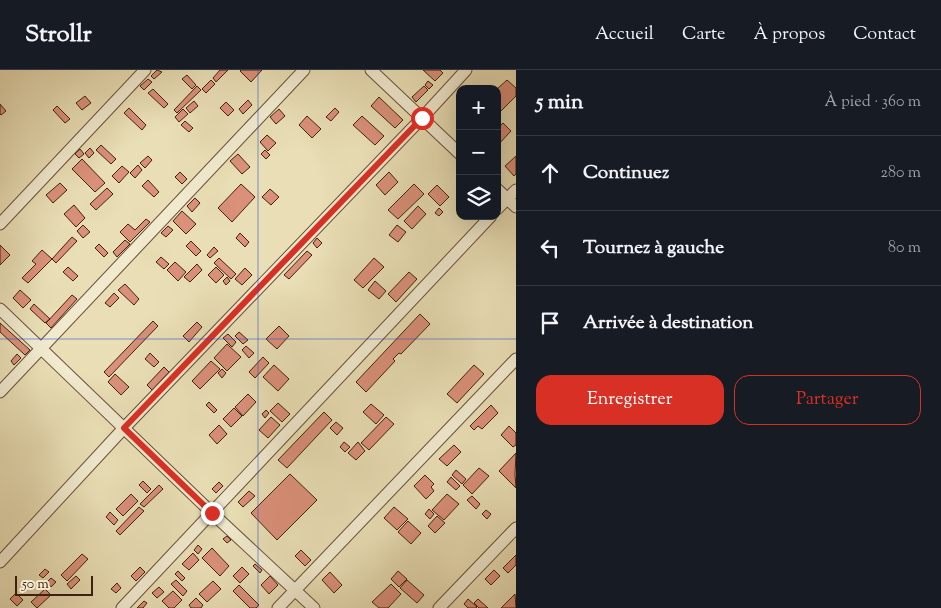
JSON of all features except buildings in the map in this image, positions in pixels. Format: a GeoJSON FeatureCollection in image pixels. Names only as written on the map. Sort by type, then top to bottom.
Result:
{"type":"FeatureCollection","features":[{"type":"Feature","properties":{"kind":"street"},"geometry":{"type":"LineString","coordinates":[[0,224],[146,70]]}},
{"type":"Feature","properties":{"kind":"street"},"geometry":{"type":"LineString","coordinates":[[0,392],[304,70]]}},
{"type":"Feature","properties":{"kind":"street"},"geometry":{"type":"LineString","coordinates":[[370,70],[456,150]]}},
{"type":"Feature","properties":{"kind":"street"},"geometry":{"type":"LineString","coordinates":[[0,562],[124,428],[466,70]]}},
{"type":"Feature","properties":{"kind":"street"},"geometry":{"type":"LineString","coordinates":[[501,193],[512,203],[516,190]]}},
{"type":"Feature","properties":{"kind":"street"},"geometry":{"type":"LineString","coordinates":[[122,608],[487,220]]}},
{"type":"Feature","properties":{"kind":"street"},"geometry":{"type":"LineString","coordinates":[[0,309],[212,513],[314,608]]}},
{"type":"Feature","properties":{"kind":"street"},"geometry":{"type":"LineString","coordinates":[[278,608],[516,359]]}},
{"type":"Feature","properties":{"kind":"street"},"geometry":{"type":"LineString","coordinates":[[439,608],[516,528]]}},
{"type":"Feature","properties":{"kind":"route"},"geometry":{"type":"LineString","coordinates":[[212,513],[124,428],[422,118]]}}]}
